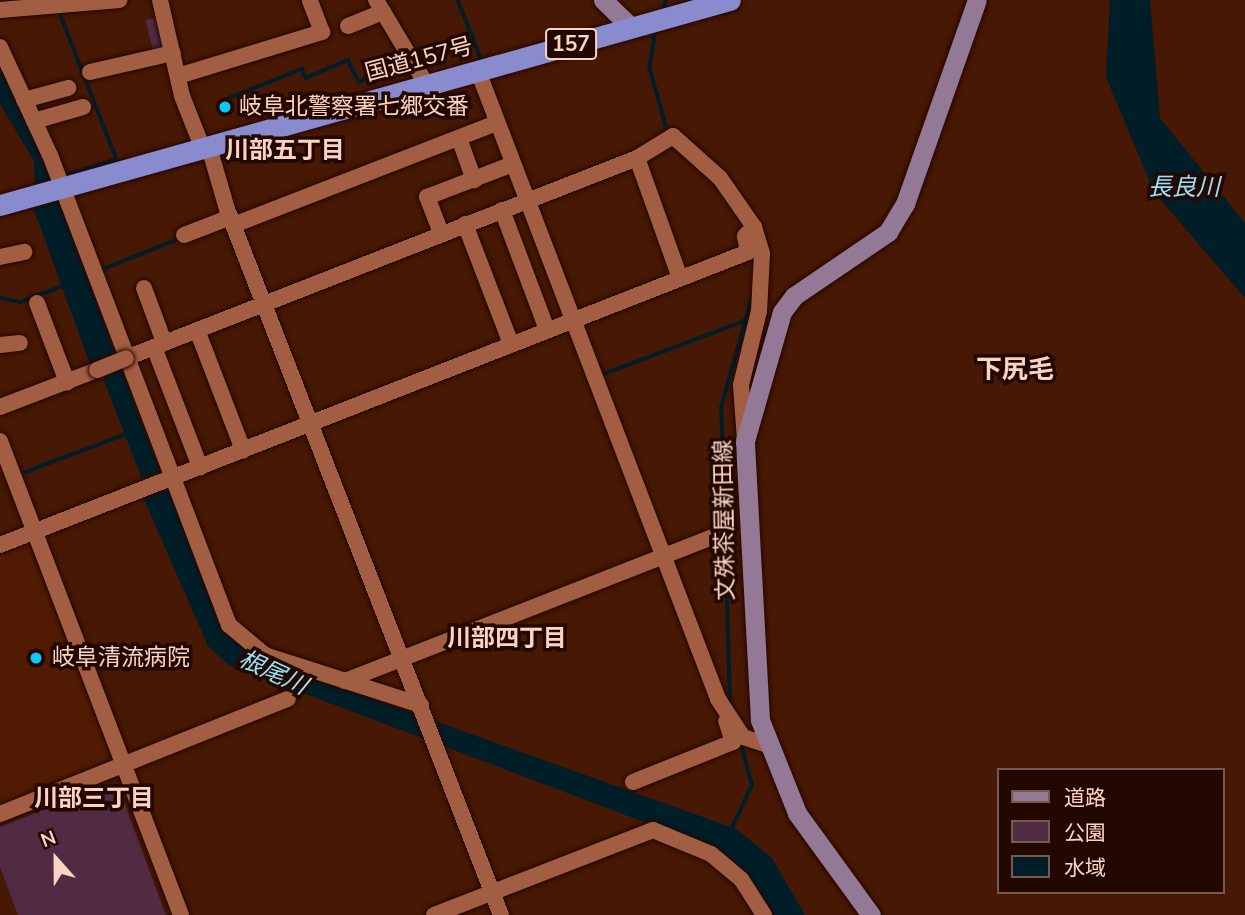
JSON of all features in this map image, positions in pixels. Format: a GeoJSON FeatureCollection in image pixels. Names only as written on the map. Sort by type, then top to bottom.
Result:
{"type":"FeatureCollection","features":[{"type":"Feature","properties":{"kind":"highway","name":"国道157号"},"geometry":{"type":"LineString","coordinates":[[0,205],[730,0]]}},
{"type":"Feature","properties":{"kind":"main road"},"geometry":{"type":"LineString","coordinates":[[603,0],[631,27]]}},
{"type":"Feature","properties":{"kind":"main road","name":"文殊茶屋新田線"},"geometry":{"type":"LineString","coordinates":[[871,915],[797,813],[766,745],[754,691],[745,441],[782,312],[794,296],[888,232],[905,204],[977,0]]}},
{"type":"Feature","properties":{"kind":"street"},"geometry":{"type":"LineString","coordinates":[[0,10],[120,0]]}},
{"type":"Feature","properties":{"kind":"street"},"geometry":{"type":"LineString","coordinates":[[160,0],[178,76],[501,915]]}},
{"type":"Feature","properties":{"kind":"street"},"geometry":{"type":"LineString","coordinates":[[178,76],[322,32],[310,0]]}},
{"type":"Feature","properties":{"kind":"street"},"geometry":{"type":"LineString","coordinates":[[348,26],[379,6],[426,84]]}},
{"type":"Feature","properties":{"kind":"street"},"geometry":{"type":"LineString","coordinates":[[0,47],[34,121],[49,191],[92,274],[168,480],[221,611],[240,637],[265,655],[422,709]]}},
{"type":"Feature","properties":{"kind":"street"},"geometry":{"type":"LineString","coordinates":[[90,72],[173,53]]}},
{"type":"Feature","properties":{"kind":"street"},"geometry":{"type":"LineString","coordinates":[[482,70],[497,123],[665,556],[733,742],[633,782]]}},
{"type":"Feature","properties":{"kind":"street"},"geometry":{"type":"LineString","coordinates":[[24,100],[68,88]]}},
{"type":"Feature","properties":{"kind":"street"},"geometry":{"type":"LineString","coordinates":[[34,121],[83,107]]}},
{"type":"Feature","properties":{"kind":"street"},"geometry":{"type":"LineString","coordinates":[[184,235],[234,220],[497,123]]}},
{"type":"Feature","properties":{"kind":"street"},"geometry":{"type":"LineString","coordinates":[[0,407],[637,158],[673,136],[720,178],[754,226],[763,271],[741,385],[745,441]]}},
{"type":"Feature","properties":{"kind":"street"},"geometry":{"type":"LineString","coordinates":[[459,138],[474,180]]}},
{"type":"Feature","properties":{"kind":"street"},"geometry":{"type":"LineString","coordinates":[[637,158],[680,278]]}},
{"type":"Feature","properties":{"kind":"street"},"geometry":{"type":"LineString","coordinates":[[441,233],[427,197],[513,164]]}},
{"type":"Feature","properties":{"kind":"street"},"geometry":{"type":"LineString","coordinates":[[502,210],[547,330]]}},
{"type":"Feature","properties":{"kind":"street"},"geometry":{"type":"LineString","coordinates":[[465,224],[511,344]]}},
{"type":"Feature","properties":{"kind":"street"},"geometry":{"type":"LineString","coordinates":[[0,545],[747,252],[745,236],[754,226]]}},
{"type":"Feature","properties":{"kind":"street"},"geometry":{"type":"LineString","coordinates":[[0,257],[24,252]]}},
{"type":"Feature","properties":{"kind":"street"},"geometry":{"type":"LineString","coordinates":[[144,288],[159,345],[200,467]]}},
{"type":"Feature","properties":{"kind":"street"},"geometry":{"type":"LineString","coordinates":[[37,303],[67,382]]}},
{"type":"Feature","properties":{"kind":"street"},"geometry":{"type":"LineString","coordinates":[[197,330],[243,450]]}},
{"type":"Feature","properties":{"kind":"street"},"geometry":{"type":"LineString","coordinates":[[0,345],[20,343]]}},
{"type":"Feature","properties":{"kind":"street"},"geometry":{"type":"LineString","coordinates":[[0,441],[181,915]]}},
{"type":"Feature","properties":{"kind":"street"},"geometry":{"type":"LineString","coordinates":[[345,681],[718,535]]}},
{"type":"Feature","properties":{"kind":"street"},"geometry":{"type":"LineString","coordinates":[[0,814],[124,767],[288,699]]}},
{"type":"Feature","properties":{"kind":"street"},"geometry":{"type":"LineString","coordinates":[[719,699],[743,737],[766,745]]}},
{"type":"Feature","properties":{"kind":"street"},"geometry":{"type":"LineString","coordinates":[[434,915],[653,830],[711,854],[741,879],[764,915]]}},
{"type":"Feature","properties":{"kind":"shaded area","name":"岐阜清流病院"},"geometry":{"type":"Polygon","coordinates":[[[26,540],[115,766],[0,810],[0,550],[26,540]]]}},
{"type":"Feature","properties":{"kind":"green space"},"geometry":{"type":"Polygon","coordinates":[[[163,16],[172,52],[154,56],[146,20],[163,16]]]}},
{"type":"Feature","properties":{"kind":"green space"},"geometry":{"type":"Polygon","coordinates":[[[108,784],[118,786],[166,915],[18,915],[0,867],[0,827],[108,784]]]}},
{"type":"Feature","properties":{"kind":"water","name":"長良川"},"geometry":{"type":"Polygon","coordinates":[[[1110,0],[1150,0],[1160,118],[1245,223],[1245,298],[1154,192],[1106,77],[1110,0]]]}},
{"type":"Feature","properties":{"kind":"water"},"geometry":{"type":"Polygon","coordinates":[[[0,56],[53,182],[35,187],[34,161],[0,104],[0,56]]]}},
{"type":"Feature","properties":{"kind":"water"},"geometry":{"type":"Polygon","coordinates":[[[58,197],[115,354],[90,363],[33,206],[58,197]]]}},
{"type":"Feature","properties":{"kind":"water"},"geometry":{"type":"Polygon","coordinates":[[[121,369],[160,472],[142,479],[102,376],[121,369]]]}},
{"type":"Feature","properties":{"kind":"water","name":"根尾川"},"geometry":{"type":"Polygon","coordinates":[[[169,487],[215,610],[256,657],[736,829],[772,858],[805,915],[768,915],[713,848],[229,665],[208,646],[143,497],[169,487]]]}},
{"type":"Feature","properties":{"kind":"waterway"},"geometry":{"type":"LineString","coordinates":[[458,0],[483,63]]}},
{"type":"Feature","properties":{"kind":"waterway"},"geometry":{"type":"LineString","coordinates":[[662,12],[666,0]]}},
{"type":"Feature","properties":{"kind":"waterway"},"geometry":{"type":"LineString","coordinates":[[60,13],[117,160],[65,176]]}},
{"type":"Feature","properties":{"kind":"waterway"},"geometry":{"type":"LineString","coordinates":[[656,29],[650,68],[668,133]]}},
{"type":"Feature","properties":{"kind":"waterway"},"geometry":{"type":"LineString","coordinates":[[415,54],[472,34]]}},
{"type":"Feature","properties":{"kind":"waterway"},"geometry":{"type":"LineString","coordinates":[[229,98],[302,69],[306,78],[348,60],[359,82],[405,59]]}},
{"type":"Feature","properties":{"kind":"waterway"},"geometry":{"type":"LineString","coordinates":[[101,270],[176,240]]}},
{"type":"Feature","properties":{"kind":"waterway"},"geometry":{"type":"LineString","coordinates":[[0,298],[21,302],[68,284]]}},
{"type":"Feature","properties":{"kind":"waterway"},"geometry":{"type":"LineString","coordinates":[[730,704],[721,408],[752,297]]}},
{"type":"Feature","properties":{"kind":"waterway"},"geometry":{"type":"LineString","coordinates":[[599,376],[744,321]]}},
{"type":"Feature","properties":{"kind":"waterway"},"geometry":{"type":"LineString","coordinates":[[18,475],[129,433]]}},
{"type":"Feature","properties":{"kind":"waterway"},"geometry":{"type":"LineString","coordinates":[[731,830],[752,785],[740,742]]}},
{"type":"Feature","properties":{"kind":"place","name":"岐阜北警察署七郷交番"},"geometry":{"type":"Point","coordinates":[225,107]}},
{"type":"Feature","properties":{"kind":"place","name":"岐阜清流病院"},"geometry":{"type":"Point","coordinates":[36,658]}},
{"type":"Feature","properties":{"kind":"district","name":"川部五丁目"},"geometry":{"type":"Point","coordinates":[285,151]}},
{"type":"Feature","properties":{"kind":"district","name":"下尻毛"},"geometry":{"type":"Point","coordinates":[1015,370]}},
{"type":"Feature","properties":{"kind":"district","name":"川部四丁目"},"geometry":{"type":"Point","coordinates":[507,639]}},
{"type":"Feature","properties":{"kind":"district","name":"川部三丁目"},"geometry":{"type":"Point","coordinates":[94,799]}}]}
